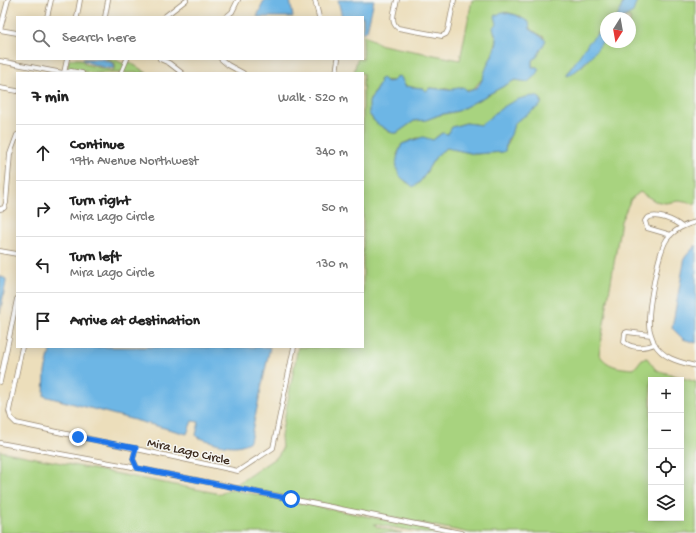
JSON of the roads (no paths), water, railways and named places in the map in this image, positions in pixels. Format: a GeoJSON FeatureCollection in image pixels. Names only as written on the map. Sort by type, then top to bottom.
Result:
{"type":"FeatureCollection","features":[{"type":"Feature","properties":{"kind":"street"},"geometry":{"type":"LineString","coordinates":[[8,0],[0,30],[16,33]]}},
{"type":"Feature","properties":{"kind":"street"},"geometry":{"type":"LineString","coordinates":[[47,16],[51,0]]}},
{"type":"Feature","properties":{"kind":"street"},"geometry":{"type":"LineString","coordinates":[[76,16],[80,0]]}},
{"type":"Feature","properties":{"kind":"street"},"geometry":{"type":"LineString","coordinates":[[105,16],[108,0]]}},
{"type":"Feature","properties":{"kind":"street"},"geometry":{"type":"LineString","coordinates":[[165,16],[186,0]]}},
{"type":"Feature","properties":{"kind":"street"},"geometry":{"type":"LineString","coordinates":[[227,16],[232,12],[238,0]]}},
{"type":"Feature","properties":{"kind":"street"},"geometry":{"type":"LineString","coordinates":[[315,0],[319,16]]}},
{"type":"Feature","properties":{"kind":"street"},"geometry":{"type":"LineString","coordinates":[[397,0],[393,21],[398,28],[442,36],[446,34],[448,30],[454,0]]}},
{"type":"Feature","properties":{"kind":"street"},"geometry":{"type":"LineString","coordinates":[[64,72],[67,60]]}},
{"type":"Feature","properties":{"kind":"street"},"geometry":{"type":"LineString","coordinates":[[121,72],[127,60]]}},
{"type":"Feature","properties":{"kind":"street"},"geometry":{"type":"LineString","coordinates":[[162,60],[181,72]]}},
{"type":"Feature","properties":{"kind":"street"},"geometry":{"type":"LineString","coordinates":[[169,63],[173,60]]}},
{"type":"Feature","properties":{"kind":"street"},"geometry":{"type":"LineString","coordinates":[[222,60],[241,72]]}},
{"type":"Feature","properties":{"kind":"street"},"geometry":{"type":"LineString","coordinates":[[336,72],[338,60]]}},
{"type":"Feature","properties":{"kind":"street"},"geometry":{"type":"LineString","coordinates":[[0,61],[59,72]]}},
{"type":"Feature","properties":{"kind":"street"},"geometry":{"type":"LineString","coordinates":[[0,88],[16,91]]}},
{"type":"Feature","properties":{"kind":"street"},"geometry":{"type":"LineString","coordinates":[[0,209],[4,208],[6,203],[10,154],[16,138]]}},
{"type":"Feature","properties":{"kind":"street"},"geometry":{"type":"LineString","coordinates":[[671,234],[647,228],[645,221],[647,218],[654,216],[670,220],[682,226]]}},
{"type":"Feature","properties":{"kind":"street"},"geometry":{"type":"LineString","coordinates":[[696,222],[682,226],[671,234],[663,246],[649,316],[651,334],[655,344],[668,357],[696,366]]}},
{"type":"Feature","properties":{"kind":"street"},"geometry":{"type":"LineString","coordinates":[[0,251],[16,254]]}},
{"type":"Feature","properties":{"kind":"street"},"geometry":{"type":"LineString","coordinates":[[0,382],[16,304]]}},
{"type":"Feature","properties":{"kind":"street"},"geometry":{"type":"LineString","coordinates":[[651,334],[627,332],[625,333],[623,339],[624,342],[631,346],[646,347],[655,344]]}},
{"type":"Feature","properties":{"kind":"street","name":"Mira Lago Circle"},"geometry":{"type":"LineString","coordinates":[[22,348],[9,409],[9,415],[13,421],[22,425],[136,448],[238,471],[273,448],[294,348]]}},
{"type":"Feature","properties":{"kind":"street"},"geometry":{"type":"LineString","coordinates":[[0,443],[127,466],[461,533]]}},
{"type":"Feature","properties":{"kind":"street","name":"Mira Lago Circle"},"geometry":{"type":"LineString","coordinates":[[127,466],[133,459],[136,448]]}},
{"type":"Feature","properties":{"kind":"street","name":"Mira Lago Circle"},"geometry":{"type":"LineString","coordinates":[[133,459],[137,468]]}},
{"type":"Feature","properties":{"kind":"water"},"geometry":{"type":"Polygon","coordinates":[[[264,0],[290,0],[293,16],[257,16],[264,0]]]}},
{"type":"Feature","properties":{"kind":"water"},"geometry":{"type":"Polygon","coordinates":[[[338,0],[374,0],[367,30],[364,32],[364,16],[342,16],[338,0]]]}},
{"type":"Feature","properties":{"kind":"water"},"geometry":{"type":"Polygon","coordinates":[[[624,0],[637,0],[633,12],[619,12],[624,0]]]}},
{"type":"Feature","properties":{"kind":"water"},"geometry":{"type":"Polygon","coordinates":[[[502,12],[516,15],[529,22],[530,29],[546,40],[537,57],[532,60],[532,67],[537,67],[539,69],[538,73],[528,82],[515,80],[458,111],[439,115],[426,120],[414,121],[397,133],[392,133],[376,123],[369,114],[369,102],[380,83],[379,80],[382,78],[387,82],[393,81],[398,76],[401,77],[405,86],[422,88],[426,91],[430,88],[448,90],[463,87],[468,91],[477,87],[482,80],[496,46],[497,39],[493,27],[497,24],[495,16],[502,12]]]}},
{"type":"Feature","properties":{"kind":"water"},"geometry":{"type":"Polygon","coordinates":[[[600,32],[600,45],[583,65],[567,76],[567,73],[595,36],[600,32]]]}},
{"type":"Feature","properties":{"kind":"water"},"geometry":{"type":"Polygon","coordinates":[[[84,60],[105,60],[114,64],[114,68],[98,66],[84,60]]]}},
{"type":"Feature","properties":{"kind":"water"},"geometry":{"type":"Polygon","coordinates":[[[536,96],[541,99],[541,105],[514,124],[511,135],[507,140],[505,151],[475,154],[447,148],[436,157],[422,180],[413,187],[400,175],[396,162],[402,144],[423,137],[433,140],[442,133],[448,134],[452,127],[466,123],[481,125],[513,101],[536,96]]]}},
{"type":"Feature","properties":{"kind":"water"},"geometry":{"type":"Polygon","coordinates":[[[696,245],[696,343],[683,339],[672,328],[685,257],[696,245]]]}},
{"type":"Feature","properties":{"kind":"water"},"geometry":{"type":"Polygon","coordinates":[[[0,276],[6,279],[6,282],[0,313],[0,276]]]}},
{"type":"Feature","properties":{"kind":"water"},"geometry":{"type":"Polygon","coordinates":[[[51,348],[270,348],[250,441],[238,446],[224,445],[197,437],[196,435],[199,422],[192,421],[187,434],[44,396],[45,372],[51,348]]]}}]}
